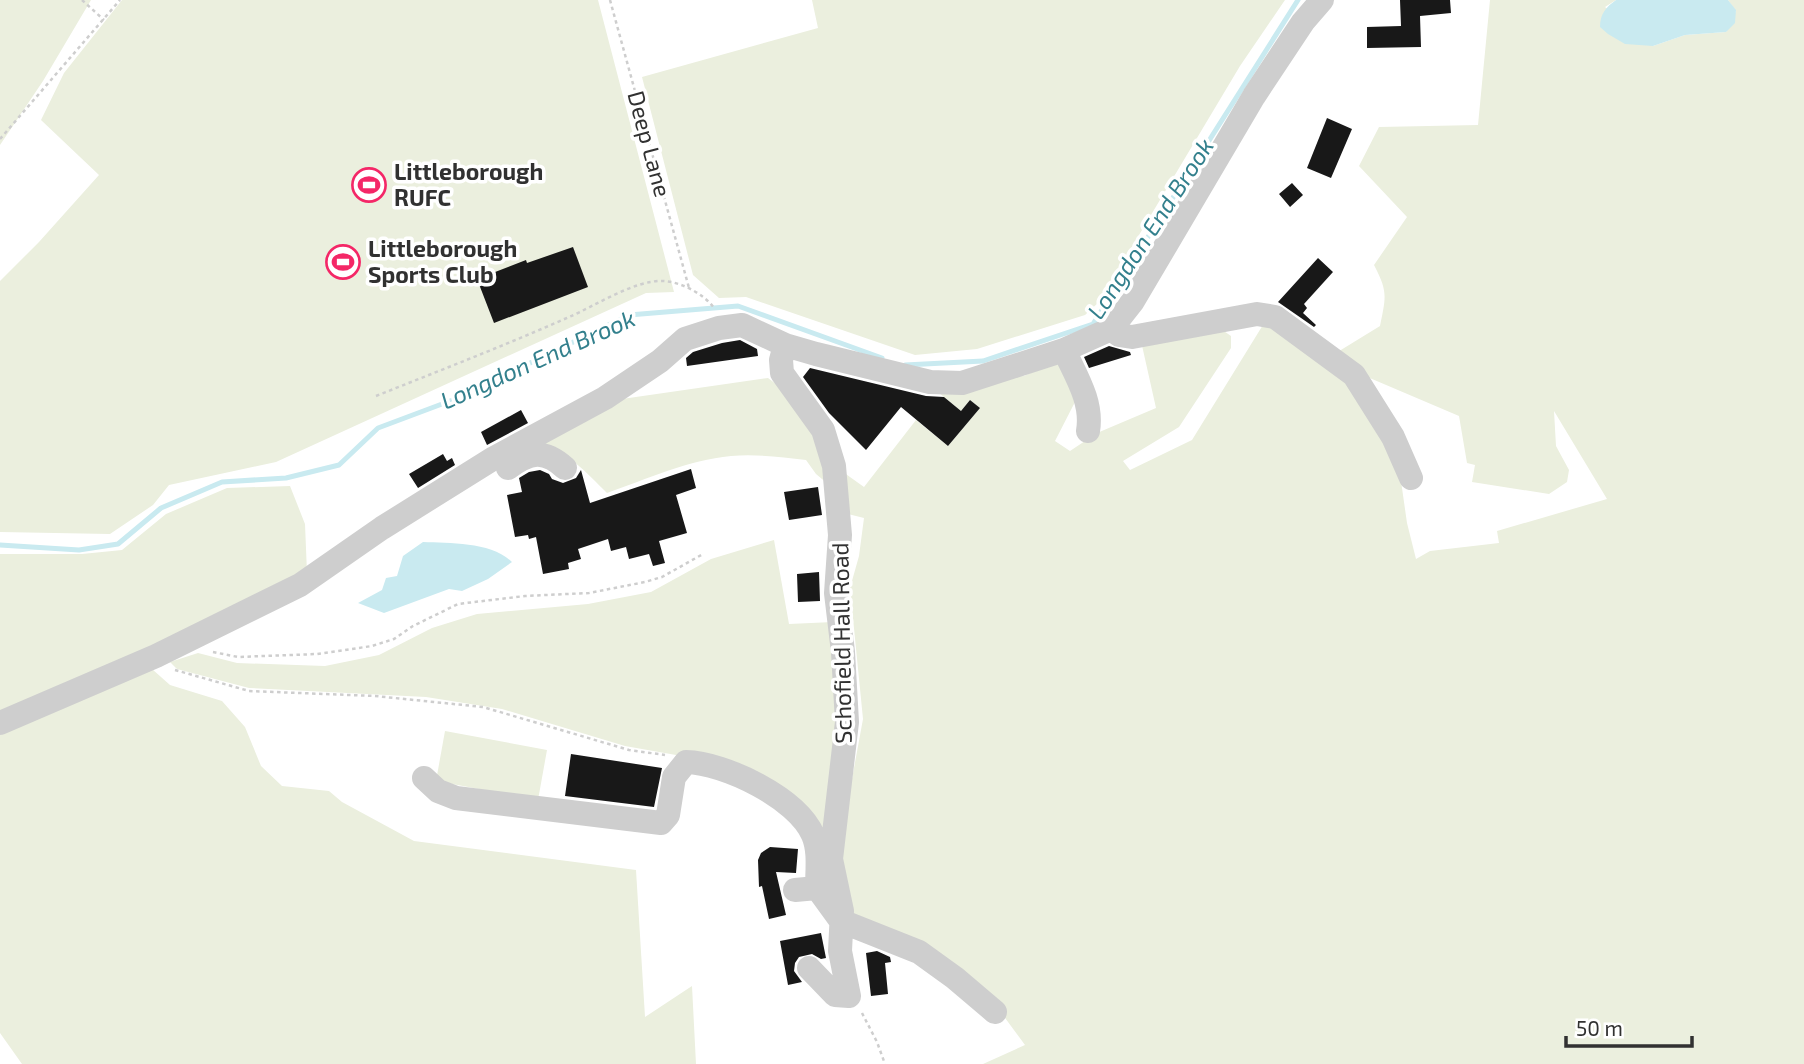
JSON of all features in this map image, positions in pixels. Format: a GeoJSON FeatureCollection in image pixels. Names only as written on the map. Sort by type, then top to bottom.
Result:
{"type":"FeatureCollection","features":[{"type":"Feature","properties":{"kind":"street"},"geometry":{"type":"LineString","coordinates":[[0,723],[156,656],[300,585],[382,528],[494,458],[606,398],[685,339],[719,328],[742,325],[785,345],[930,383],[961,383],[1064,350],[1111,329],[1133,301],[1254,96],[1303,22],[1322,0]]}},
{"type":"Feature","properties":{"kind":"street"},"geometry":{"type":"LineString","coordinates":[[1111,329],[1119,335],[1132,337],[1257,314],[1275,317],[1354,375],[1393,437],[1411,478]]}},
{"type":"Feature","properties":{"kind":"street","name":"Schofield Hall Road"},"geometry":{"type":"LineString","coordinates":[[785,345],[781,360],[782,373],[823,430],[834,466],[840,535],[836,593],[847,722],[831,859],[842,911],[840,951],[849,996]]}},
{"type":"Feature","properties":{"kind":"street"},"geometry":{"type":"LineString","coordinates":[[1064,350],[1088,403],[1091,417],[1088,431]]}},
{"type":"Feature","properties":{"kind":"street"},"geometry":{"type":"LineString","coordinates":[[456,482],[463,488],[474,490],[533,455],[545,454],[565,468]]}},
{"type":"Feature","properties":{"kind":"street"},"geometry":{"type":"LineString","coordinates":[[424,778],[438,791],[456,798],[661,823],[668,815],[674,777],[687,762],[735,772],[774,795],[797,814],[812,832],[817,853],[806,889],[841,921],[919,952],[995,1012]]}},
{"type":"Feature","properties":{"kind":"street"},"geometry":{"type":"LineString","coordinates":[[809,968],[835,995],[849,996]]}},
{"type":"Feature","properties":{"kind":"path"},"geometry":{"type":"LineString","coordinates":[[82,0],[104,20]]}},
{"type":"Feature","properties":{"kind":"path"},"geometry":{"type":"LineString","coordinates":[[0,139],[120,0]]}},
{"type":"Feature","properties":{"kind":"path","name":"Deep Lane"},"geometry":{"type":"LineString","coordinates":[[610,0],[689,288]]}},
{"type":"Feature","properties":{"kind":"path"},"geometry":{"type":"LineString","coordinates":[[376,396],[570,317],[636,286],[663,281],[689,288],[710,302],[716,311]]}},
{"type":"Feature","properties":{"kind":"path"},"geometry":{"type":"LineString","coordinates":[[191,638],[204,651],[238,657],[317,654],[372,646],[394,639],[413,626],[458,604],[525,596],[589,593],[645,582],[662,577],[703,554]]}},
{"type":"Feature","properties":{"kind":"path"},"geometry":{"type":"LineString","coordinates":[[156,656],[161,663],[181,673],[249,691],[375,696],[483,707],[629,750],[669,755]]}},
{"type":"Feature","properties":{"kind":"path"},"geometry":{"type":"LineString","coordinates":[[849,996],[857,1005],[877,1042],[885,1064]]}},
{"type":"Feature","properties":{"kind":"green space"},"geometry":{"type":"Polygon","coordinates":[[[0,0],[91,0],[43,81],[0,145],[0,0]]]}},
{"type":"Feature","properties":{"kind":"green space","name":"Littleborough Sports Club"},"geometry":{"type":"Polygon","coordinates":[[[122,0],[598,0],[674,292],[646,293],[276,462],[169,485],[153,505],[110,534],[0,532],[0,281],[99,175],[41,120],[64,73],[122,0]]]}},
{"type":"Feature","properties":{"kind":"green space"},"geometry":{"type":"Polygon","coordinates":[[[812,0],[1285,0],[1240,66],[1099,302],[1085,315],[977,349],[915,355],[746,297],[719,298],[693,275],[642,77],[818,28],[812,0]]]}},
{"type":"Feature","properties":{"kind":"green space"},"geometry":{"type":"Polygon","coordinates":[[[1490,0],[1616,0],[1605,7],[1653,46],[1685,35],[1726,32],[1736,11],[1728,0],[1804,0],[1804,1064],[983,1064],[1025,1045],[994,1003],[848,917],[840,844],[863,719],[850,588],[859,556],[864,518],[848,514],[843,472],[864,487],[916,420],[948,446],[980,408],[970,400],[961,411],[938,392],[1003,377],[1024,376],[1059,360],[1075,402],[1055,441],[1070,451],[1097,433],[1156,408],[1141,341],[1218,327],[1231,336],[1231,348],[1179,427],[1123,461],[1130,470],[1192,440],[1266,320],[1341,375],[1399,467],[1407,523],[1416,559],[1430,551],[1499,543],[1497,531],[1607,499],[1554,411],[1556,446],[1569,470],[1567,482],[1549,494],[1472,482],[1475,465],[1467,463],[1459,416],[1365,376],[1336,353],[1380,326],[1384,294],[1374,265],[1407,217],[1359,166],[1379,127],[1478,125],[1490,0]]]}},
{"type":"Feature","properties":{"kind":"green space"},"geometry":{"type":"Polygon","coordinates":[[[768,378],[784,390],[808,420],[828,484],[806,460],[740,455],[683,466],[607,493],[567,457],[538,442],[622,399],[768,378]]]}},
{"type":"Feature","properties":{"kind":"green space"},"geometry":{"type":"Polygon","coordinates":[[[290,486],[305,524],[307,573],[0,718],[0,554],[82,554],[122,550],[166,514],[227,488],[290,486]]]}},
{"type":"Feature","properties":{"kind":"green space"},"geometry":{"type":"Polygon","coordinates":[[[774,540],[789,624],[833,622],[841,719],[826,859],[810,816],[676,755],[625,746],[502,709],[426,697],[249,688],[177,669],[170,662],[198,653],[237,663],[325,666],[379,655],[432,628],[477,614],[588,604],[651,592],[711,559],[774,540]]]}},
{"type":"Feature","properties":{"kind":"green space"},"geometry":{"type":"Polygon","coordinates":[[[152,669],[170,685],[222,701],[245,727],[261,766],[282,786],[329,791],[342,802],[414,841],[636,870],[645,1017],[692,986],[696,1064],[22,1064],[0,1033],[0,735],[152,669]]]}},
{"type":"Feature","properties":{"kind":"green space"},"geometry":{"type":"Polygon","coordinates":[[[445,731],[547,750],[538,800],[436,781],[445,731]]]}},
{"type":"Feature","properties":{"kind":"water"},"geometry":{"type":"Polygon","coordinates":[[[1616,0],[1728,0],[1736,10],[1735,23],[1726,32],[1685,35],[1653,46],[1625,44],[1600,27],[1604,11],[1616,0]]]}},
{"type":"Feature","properties":{"kind":"water"},"geometry":{"type":"Polygon","coordinates":[[[423,542],[482,547],[504,555],[512,562],[488,579],[462,591],[449,589],[384,613],[358,603],[382,590],[386,578],[397,576],[403,556],[423,542]]]}},
{"type":"Feature","properties":{"kind":"building"},"geometry":{"type":"Polygon","coordinates":[[[1400,0],[1450,0],[1451,13],[1420,16],[1421,47],[1367,48],[1367,27],[1401,26],[1400,0]]]}},
{"type":"Feature","properties":{"kind":"building"},"geometry":{"type":"Polygon","coordinates":[[[1327,118],[1352,129],[1331,178],[1307,168],[1327,118]]]}},
{"type":"Feature","properties":{"kind":"building"},"geometry":{"type":"Polygon","coordinates":[[[1292,183],[1303,195],[1290,207],[1279,194],[1292,183]]]}},
{"type":"Feature","properties":{"kind":"building"},"geometry":{"type":"Polygon","coordinates":[[[573,247],[588,287],[494,323],[477,279],[526,260],[527,263],[573,247]]]}},
{"type":"Feature","properties":{"kind":"building"},"geometry":{"type":"Polygon","coordinates":[[[1318,258],[1333,272],[1304,304],[1307,308],[1303,313],[1316,325],[1314,327],[1278,302],[1318,258]]]}},
{"type":"Feature","properties":{"kind":"building"},"geometry":{"type":"Polygon","coordinates":[[[740,340],[757,349],[758,356],[687,366],[686,358],[693,352],[740,340]]]}},
{"type":"Feature","properties":{"kind":"building"},"geometry":{"type":"Polygon","coordinates":[[[1109,346],[1130,352],[1131,355],[1089,368],[1084,357],[1109,346]]]}},
{"type":"Feature","properties":{"kind":"building"},"geometry":{"type":"Polygon","coordinates":[[[810,368],[926,396],[944,397],[961,411],[970,400],[980,408],[948,446],[901,407],[866,450],[829,413],[803,377],[810,368]]]}},
{"type":"Feature","properties":{"kind":"building"},"geometry":{"type":"Polygon","coordinates":[[[521,410],[528,423],[487,445],[481,432],[521,410]]]}},
{"type":"Feature","properties":{"kind":"building"},"geometry":{"type":"Polygon","coordinates":[[[443,454],[447,461],[452,458],[455,465],[418,488],[409,474],[443,454]]]}},
{"type":"Feature","properties":{"kind":"building"},"geometry":{"type":"Polygon","coordinates":[[[691,469],[696,488],[676,495],[687,533],[659,541],[665,563],[653,566],[649,554],[629,559],[626,547],[611,551],[608,539],[578,549],[581,559],[568,563],[569,569],[543,574],[536,537],[515,537],[507,495],[522,492],[519,478],[529,472],[540,470],[563,483],[576,478],[581,470],[590,503],[691,469]]]}},
{"type":"Feature","properties":{"kind":"building"},"geometry":{"type":"Polygon","coordinates":[[[818,487],[822,515],[789,520],[784,492],[818,487]]]}},
{"type":"Feature","properties":{"kind":"building"},"geometry":{"type":"Polygon","coordinates":[[[819,572],[820,601],[798,602],[797,574],[819,572]]]}},
{"type":"Feature","properties":{"kind":"building"},"geometry":{"type":"Polygon","coordinates":[[[571,754],[662,768],[654,807],[565,796],[571,754]]]}},
{"type":"Feature","properties":{"kind":"building"},"geometry":{"type":"Polygon","coordinates":[[[770,847],[798,849],[796,873],[776,872],[786,915],[769,919],[762,886],[759,887],[758,860],[761,853],[770,847]]]}},
{"type":"Feature","properties":{"kind":"building"},"geometry":{"type":"Polygon","coordinates":[[[821,933],[826,958],[821,959],[812,954],[799,957],[794,971],[802,982],[788,985],[780,941],[821,933]]]}},
{"type":"Feature","properties":{"kind":"building"},"geometry":{"type":"Polygon","coordinates":[[[877,951],[890,957],[891,962],[885,963],[888,994],[871,996],[866,953],[877,951]]]}},
{"type":"Feature","properties":{"kind":"waterway","name":"Longdon End Brook"},"geometry":{"type":"LineString","coordinates":[[905,365],[983,361],[1093,324],[1298,0]]}},
{"type":"Feature","properties":{"kind":"waterway","name":"Longdon End Brook"},"geometry":{"type":"LineString","coordinates":[[0,545],[79,550],[118,544],[161,508],[222,482],[286,478],[339,465],[378,428],[458,398],[629,315],[738,306],[882,358]]}},
{"type":"Feature","properties":{"kind":"place","name":"Littleborough RUFC"},"geometry":{"type":"Point","coordinates":[369,185]}},
{"type":"Feature","properties":{"kind":"place","name":"Littleborough Sports Club"},"geometry":{"type":"Point","coordinates":[343,262]}}]}
